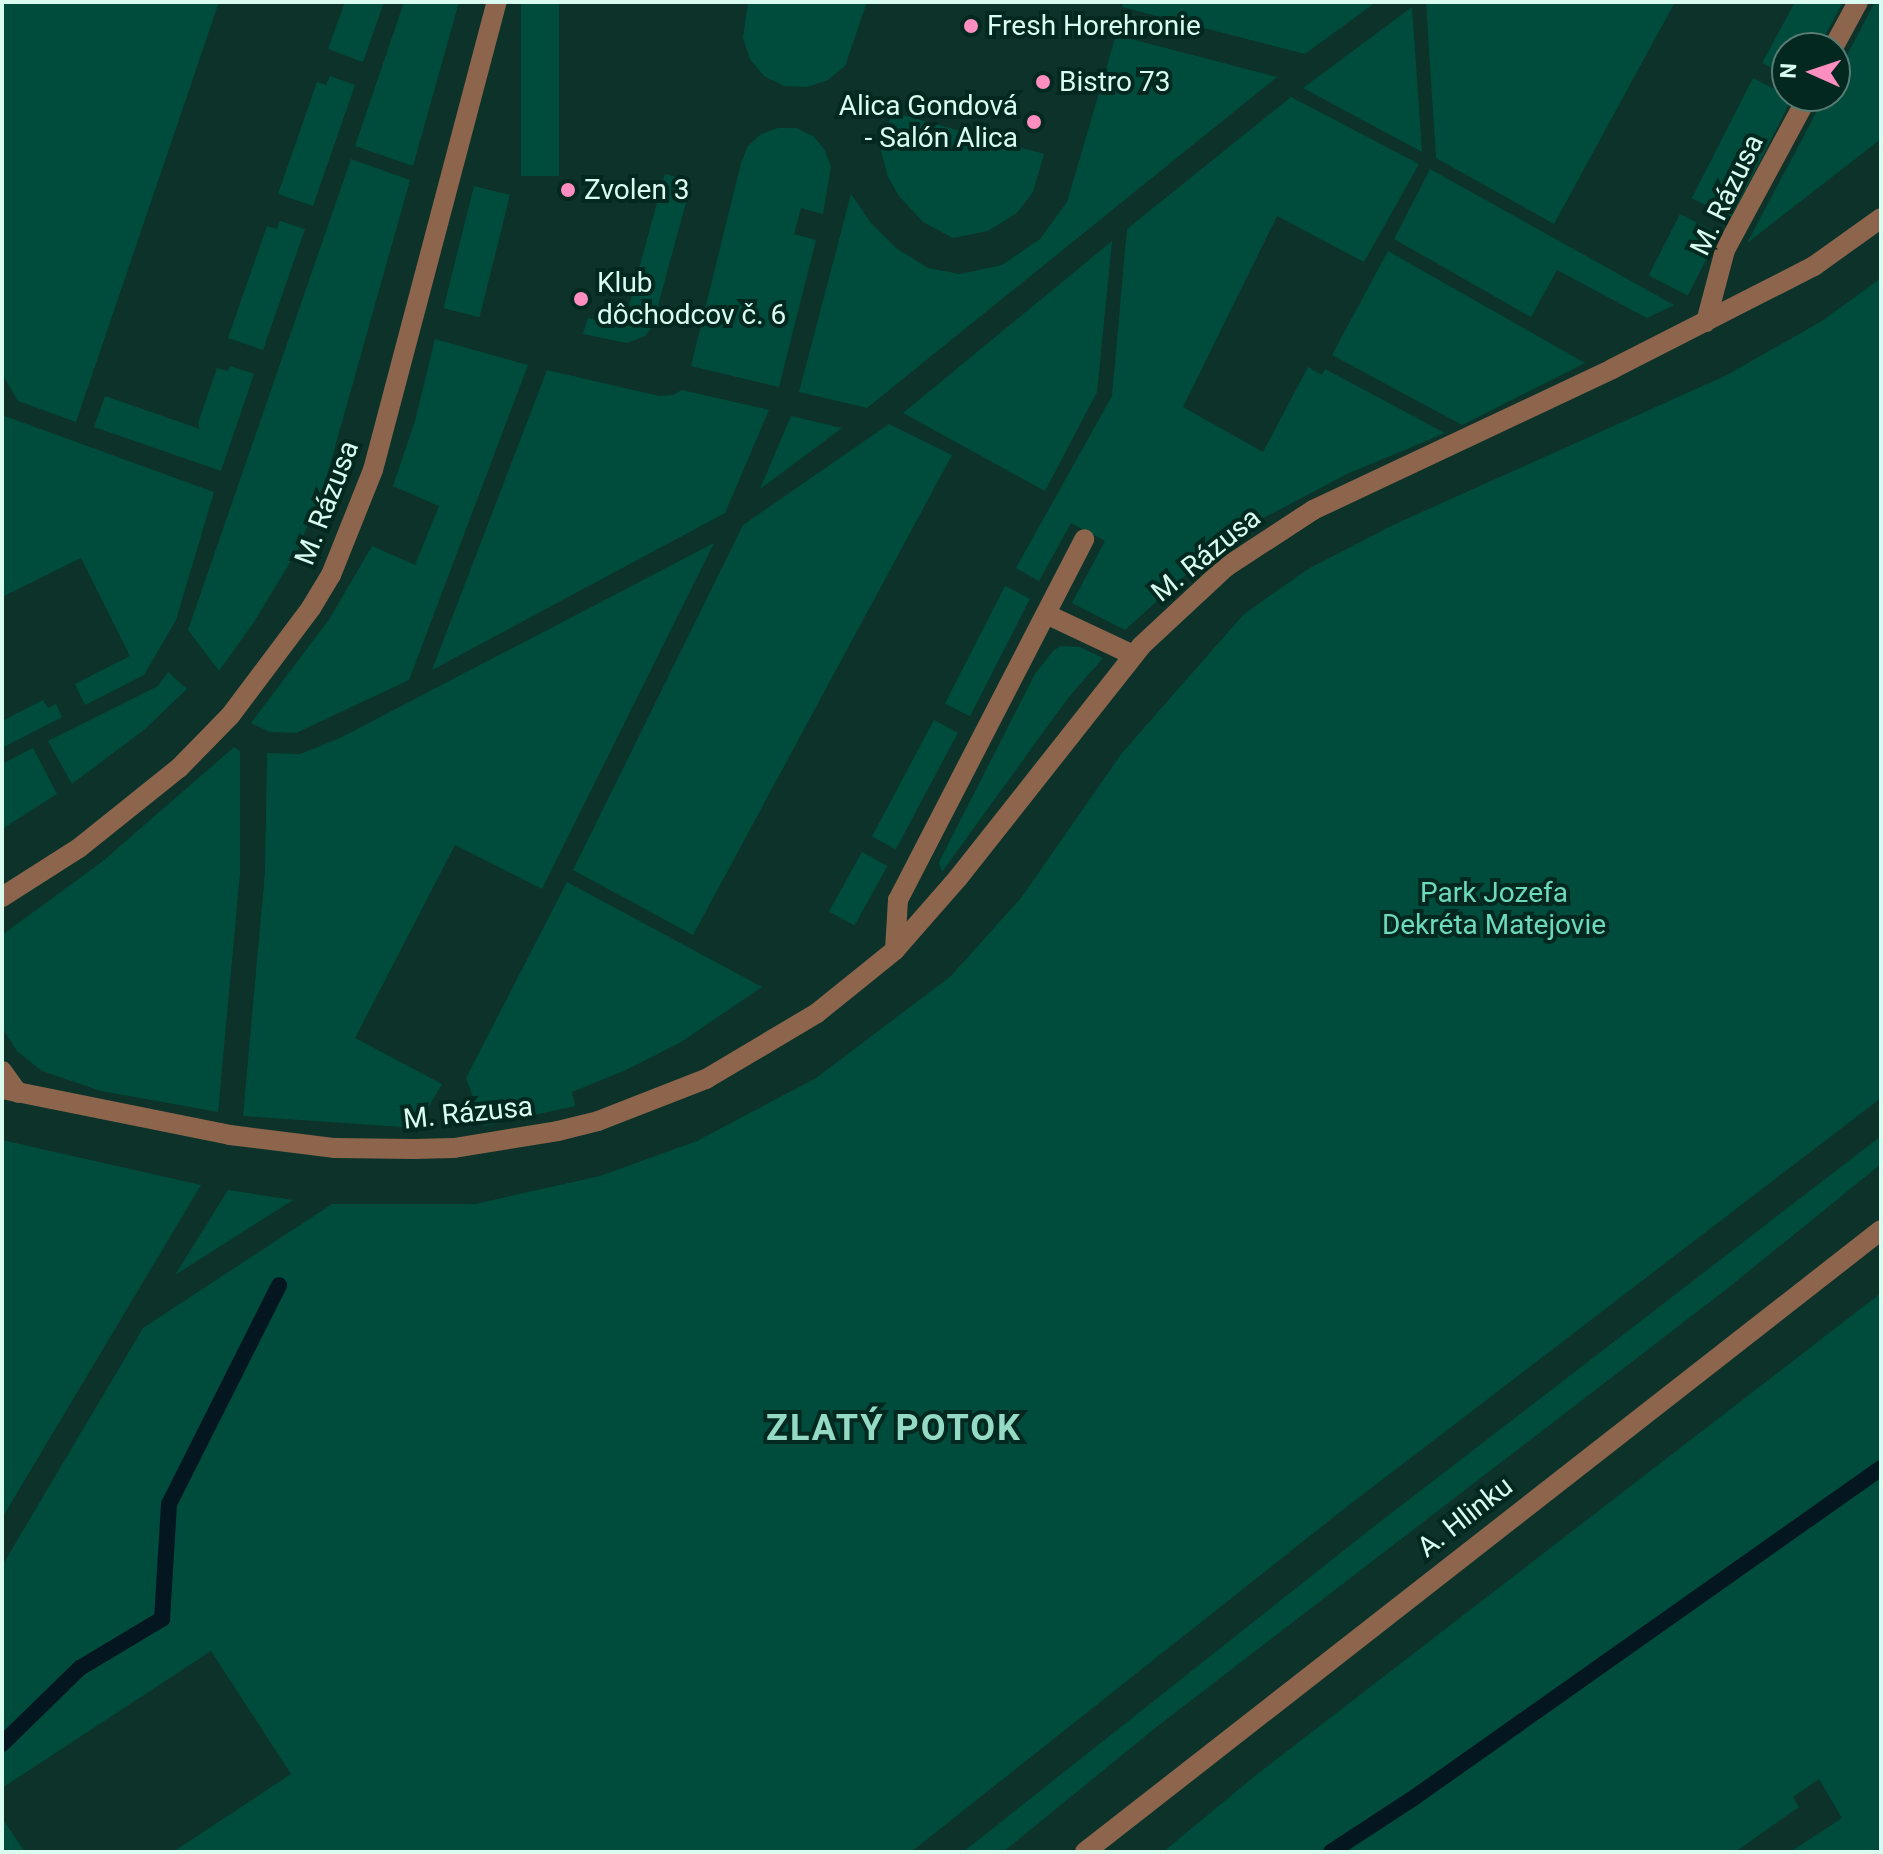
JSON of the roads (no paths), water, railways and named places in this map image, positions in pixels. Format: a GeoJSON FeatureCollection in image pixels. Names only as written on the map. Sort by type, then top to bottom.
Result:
{"type":"FeatureCollection","features":[{"type":"Feature","properties":{"kind":"street","name":"M. Rázusa"},"geometry":{"type":"LineString","coordinates":[[2,897],[79,848],[179,768],[246,696],[311,608],[331,575],[373,470],[497,2]]}},
{"type":"Feature","properties":{"kind":"street"},"geometry":{"type":"LineString","coordinates":[[1842,32],[1858,2]]}},
{"type":"Feature","properties":{"kind":"street","name":"M. Rázusa"},"geometry":{"type":"LineString","coordinates":[[1706,322],[1725,250],[1799,112]]}},
{"type":"Feature","properties":{"kind":"street","name":"M. Rázusa"},"geometry":{"type":"LineString","coordinates":[[10,1091],[230,1135],[320,1146],[454,1148],[515,1140],[598,1121],[706,1079],[817,1013],[895,950],[968,867],[1133,655],[1226,567],[1270,535],[1313,510],[1706,322],[1814,266],[1881,218]]}},
{"type":"Feature","properties":{"kind":"street"},"geometry":{"type":"LineString","coordinates":[[895,950],[898,900],[1084,539]]}},
{"type":"Feature","properties":{"kind":"street"},"geometry":{"type":"LineString","coordinates":[[1046,614],[1133,655]]}},
{"type":"Feature","properties":{"kind":"street"},"geometry":{"type":"LineString","coordinates":[[2,1071],[10,1091]]}},
{"type":"Feature","properties":{"kind":"street","name":"A. Hlinku"},"geometry":{"type":"LineString","coordinates":[[1085,1852],[1881,1230]]}},
{"type":"Feature","properties":{"kind":"waterway"},"geometry":{"type":"LineString","coordinates":[[2,1744],[80,1668],[162,1619],[169,1504],[279,1285]]}},
{"type":"Feature","properties":{"kind":"waterway"},"geometry":{"type":"LineString","coordinates":[[1331,1852],[1415,1797],[1881,1468]]}},
{"type":"Feature","properties":{"kind":"place","name":"Fresh Horehronie"},"geometry":{"type":"Point","coordinates":[971,26]}},
{"type":"Feature","properties":{"kind":"place","name":"Bistro 73"},"geometry":{"type":"Point","coordinates":[1043,82]}},
{"type":"Feature","properties":{"kind":"place","name":"Alica Gondová - Salón Alica"},"geometry":{"type":"Point","coordinates":[1034,122]}},
{"type":"Feature","properties":{"kind":"place","name":"Zvolen 3"},"geometry":{"type":"Point","coordinates":[568,190]}},
{"type":"Feature","properties":{"kind":"place","name":"Klub dôchodcov č. 6"},"geometry":{"type":"Point","coordinates":[581,299]}},
{"type":"Feature","properties":{"kind":"district","name":"ZLATÝ POTOK"},"geometry":{"type":"Point","coordinates":[894,1429]}},
{"type":"Feature","properties":{"kind":"park label","name":"Park Jozefa Dekréta Matejovie"},"geometry":{"type":"Point","coordinates":[1494,909]}}]}
